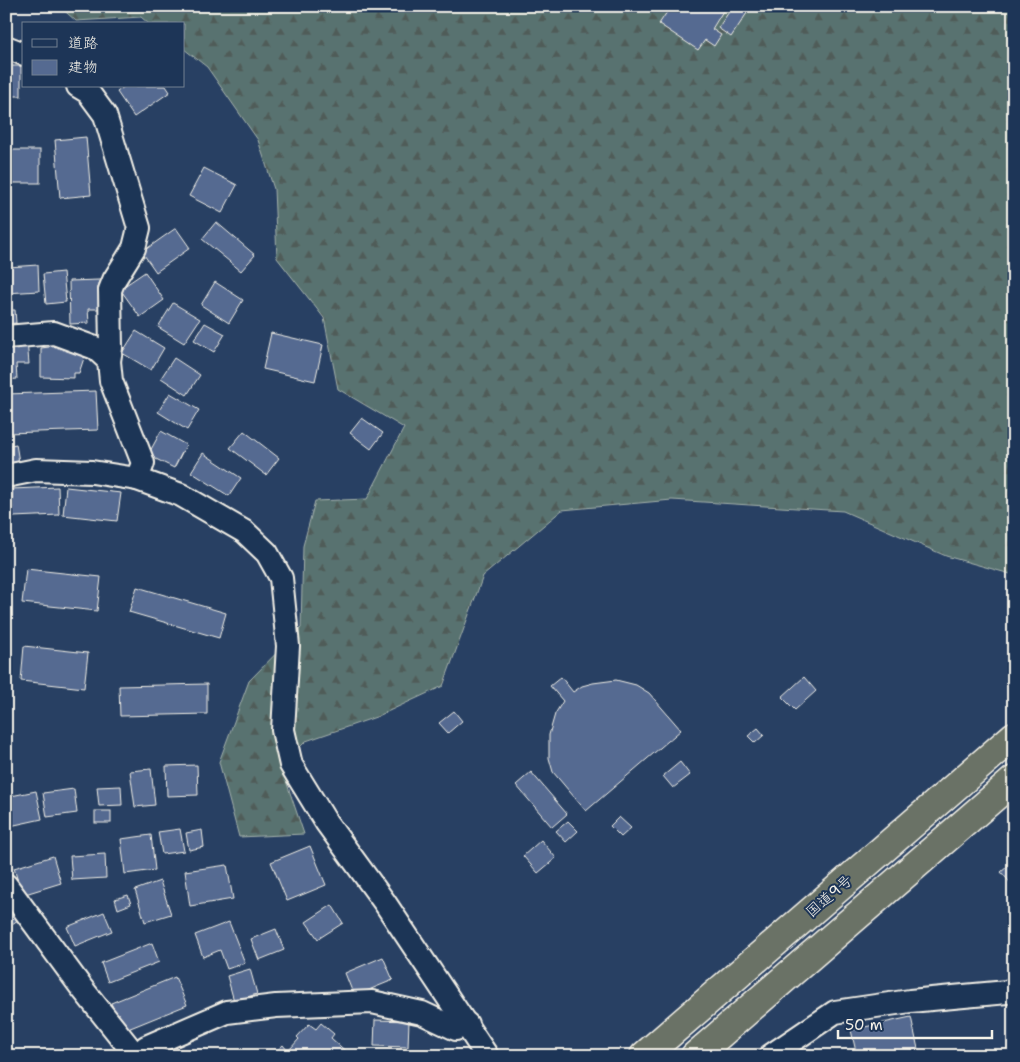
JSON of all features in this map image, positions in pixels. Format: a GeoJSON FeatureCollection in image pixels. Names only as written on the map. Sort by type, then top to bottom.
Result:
{"type":"FeatureCollection","features":[{"type":"Feature","properties":{"kind":"highway","name":"国道9号"},"geometry":{"type":"LineString","coordinates":[[644,1056],[1014,736]]}},
{"type":"Feature","properties":{"kind":"highway"},"geometry":{"type":"LineString","coordinates":[[695,1056],[1014,780]]}},
{"type":"Feature","properties":{"kind":"street"},"geometry":{"type":"LineString","coordinates":[[6,48],[22,53]]}},
{"type":"Feature","properties":{"kind":"street"},"geometry":{"type":"LineString","coordinates":[[81,88],[88,92],[105,115],[139,228],[134,248],[110,290],[111,348],[109,361],[111,382],[143,463],[137,479]]}},
{"type":"Feature","properties":{"kind":"street"},"geometry":{"type":"LineString","coordinates":[[6,337],[54,333],[95,348],[109,361]]}},
{"type":"Feature","properties":{"kind":"street"},"geometry":{"type":"LineString","coordinates":[[6,476],[36,470],[92,472],[137,479],[181,495],[245,532],[267,553],[281,578],[288,646],[283,730],[291,765],[326,822],[385,902],[487,1056]]}},
{"type":"Feature","properties":{"kind":"street"},"geometry":{"type":"LineString","coordinates":[[6,885],[81,988],[137,1056],[146,1047],[226,1012],[276,1006],[372,1002],[422,1013],[456,1029],[467,1024]]}},
{"type":"Feature","properties":{"kind":"street"},"geometry":{"type":"LineString","coordinates":[[770,1056],[835,1012],[910,1001],[1014,990]]}},
{"type":"Feature","properties":{"kind":"green space"},"geometry":{"type":"Polygon","coordinates":[[[59,6],[1014,6],[1014,575],[946,556],[843,511],[672,500],[562,510],[483,576],[443,686],[376,717],[306,741],[281,766],[304,834],[239,837],[219,762],[249,681],[301,628],[303,546],[315,501],[367,499],[404,428],[338,389],[324,318],[277,258],[274,189],[258,140],[207,67],[185,50],[185,22],[147,22],[141,17],[76,21],[59,6]]]}},
{"type":"Feature","properties":{"kind":"building"},"geometry":{"type":"Polygon","coordinates":[[[671,6],[716,6],[723,11],[712,29],[721,35],[714,46],[705,40],[698,50],[659,24],[671,6]]]}},
{"type":"Feature","properties":{"kind":"building"},"geometry":{"type":"Polygon","coordinates":[[[733,6],[737,6],[747,13],[731,37],[718,28],[733,6]]]}},
{"type":"Feature","properties":{"kind":"building"},"geometry":{"type":"Polygon","coordinates":[[[6,66],[21,66],[21,96],[6,96],[6,66]]]}},
{"type":"Feature","properties":{"kind":"building"},"geometry":{"type":"Polygon","coordinates":[[[122,88],[167,88],[170,92],[134,117],[117,92],[122,88]]]}},
{"type":"Feature","properties":{"kind":"building"},"geometry":{"type":"Polygon","coordinates":[[[86,137],[91,195],[60,198],[55,140],[86,137]]]}},
{"type":"Feature","properties":{"kind":"building"},"geometry":{"type":"Polygon","coordinates":[[[6,150],[40,150],[40,183],[6,183],[6,150]]]}},
{"type":"Feature","properties":{"kind":"building"},"geometry":{"type":"Polygon","coordinates":[[[204,168],[237,185],[222,213],[189,196],[204,168]]]}},
{"type":"Feature","properties":{"kind":"building"},"geometry":{"type":"Polygon","coordinates":[[[216,222],[255,255],[241,271],[202,239],[216,222]]]}},
{"type":"Feature","properties":{"kind":"building"},"geometry":{"type":"Polygon","coordinates":[[[176,228],[190,248],[156,272],[142,252],[176,228]]]}},
{"type":"Feature","properties":{"kind":"building"},"geometry":{"type":"Polygon","coordinates":[[[38,265],[39,291],[6,293],[8,267],[38,265]]]}},
{"type":"Feature","properties":{"kind":"building"},"geometry":{"type":"Polygon","coordinates":[[[63,272],[66,302],[46,304],[43,274],[63,272]]]}},
{"type":"Feature","properties":{"kind":"building"},"geometry":{"type":"Polygon","coordinates":[[[145,272],[164,300],[140,317],[120,289],[145,272]]]}},
{"type":"Feature","properties":{"kind":"building"},"geometry":{"type":"Polygon","coordinates":[[[99,280],[100,309],[88,309],[89,323],[70,324],[69,281],[99,280]]]}},
{"type":"Feature","properties":{"kind":"building"},"geometry":{"type":"Polygon","coordinates":[[[215,282],[243,300],[229,323],[201,305],[215,282]]]}},
{"type":"Feature","properties":{"kind":"building"},"geometry":{"type":"Polygon","coordinates":[[[173,303],[200,319],[184,343],[158,327],[173,303]]]}},
{"type":"Feature","properties":{"kind":"building"},"geometry":{"type":"Polygon","coordinates":[[[6,310],[15,310],[16,323],[6,324],[6,310]]]}},
{"type":"Feature","properties":{"kind":"building"},"geometry":{"type":"Polygon","coordinates":[[[205,323],[225,334],[214,352],[194,340],[205,323]]]}},
{"type":"Feature","properties":{"kind":"building"},"geometry":{"type":"Polygon","coordinates":[[[136,331],[164,348],[151,370],[122,353],[136,331]]]}},
{"type":"Feature","properties":{"kind":"building"},"geometry":{"type":"Polygon","coordinates":[[[271,333],[323,345],[315,381],[263,369],[271,333]]]}},
{"type":"Feature","properties":{"kind":"building"},"geometry":{"type":"Polygon","coordinates":[[[53,338],[86,352],[79,373],[74,373],[74,378],[41,377],[41,348],[49,347],[53,338]]]}},
{"type":"Feature","properties":{"kind":"building"},"geometry":{"type":"Polygon","coordinates":[[[27,340],[29,364],[16,364],[17,379],[6,380],[6,341],[27,340]]]}},
{"type":"Feature","properties":{"kind":"building"},"geometry":{"type":"Polygon","coordinates":[[[174,358],[200,375],[187,395],[161,378],[174,358]]]}},
{"type":"Feature","properties":{"kind":"building"},"geometry":{"type":"Polygon","coordinates":[[[96,391],[98,430],[6,433],[6,394],[96,391]]]}},
{"type":"Feature","properties":{"kind":"building"},"geometry":{"type":"Polygon","coordinates":[[[170,393],[199,410],[187,430],[158,412],[170,393]]]}},
{"type":"Feature","properties":{"kind":"building"},"geometry":{"type":"Polygon","coordinates":[[[362,418],[383,433],[371,449],[350,433],[362,418]]]}},
{"type":"Feature","properties":{"kind":"building"},"geometry":{"type":"Polygon","coordinates":[[[161,431],[186,445],[174,468],[148,455],[161,431]]]}},
{"type":"Feature","properties":{"kind":"building"},"geometry":{"type":"Polygon","coordinates":[[[244,431],[279,458],[266,475],[230,448],[244,431]]]}},
{"type":"Feature","properties":{"kind":"building"},"geometry":{"type":"Polygon","coordinates":[[[16,444],[19,462],[6,464],[6,446],[16,444]]]}},
{"type":"Feature","properties":{"kind":"building"},"geometry":{"type":"Polygon","coordinates":[[[203,453],[241,478],[229,496],[191,472],[203,453]]]}},
{"type":"Feature","properties":{"kind":"building"},"geometry":{"type":"Polygon","coordinates":[[[58,487],[59,515],[13,517],[12,489],[58,487]]]}},
{"type":"Feature","properties":{"kind":"building"},"geometry":{"type":"Polygon","coordinates":[[[66,487],[121,493],[117,521],[63,515],[66,487]]]}},
{"type":"Feature","properties":{"kind":"building"},"geometry":{"type":"Polygon","coordinates":[[[26,569],[101,577],[97,611],[22,603],[26,569]]]}},
{"type":"Feature","properties":{"kind":"building"},"geometry":{"type":"Polygon","coordinates":[[[137,587],[226,613],[219,638],[129,612],[137,587]]]}},
{"type":"Feature","properties":{"kind":"building"},"geometry":{"type":"Polygon","coordinates":[[[24,646],[88,653],[84,688],[21,681],[24,646]]]}},
{"type":"Feature","properties":{"kind":"building"},"geometry":{"type":"Polygon","coordinates":[[[561,677],[573,692],[582,686],[616,680],[636,685],[649,693],[681,730],[586,811],[553,772],[549,758],[549,735],[555,714],[563,701],[550,686],[561,677]]]}},
{"type":"Feature","properties":{"kind":"building"},"geometry":{"type":"Polygon","coordinates":[[[804,677],[816,691],[795,710],[782,697],[804,677]]]}},
{"type":"Feature","properties":{"kind":"building"},"geometry":{"type":"Polygon","coordinates":[[[207,684],[207,714],[120,716],[119,686],[207,684]]]}},
{"type":"Feature","properties":{"kind":"building"},"geometry":{"type":"Polygon","coordinates":[[[454,711],[462,721],[448,733],[439,723],[454,711]]]}},
{"type":"Feature","properties":{"kind":"building"},"geometry":{"type":"Polygon","coordinates":[[[758,728],[764,735],[755,743],[748,736],[758,728]]]}},
{"type":"Feature","properties":{"kind":"building"},"geometry":{"type":"Polygon","coordinates":[[[680,762],[690,775],[673,788],[663,776],[680,762]]]}},
{"type":"Feature","properties":{"kind":"building"},"geometry":{"type":"Polygon","coordinates":[[[197,765],[198,795],[167,796],[166,766],[197,765]]]}},
{"type":"Feature","properties":{"kind":"building"},"geometry":{"type":"Polygon","coordinates":[[[151,769],[155,805],[135,807],[130,771],[151,769]]]}},
{"type":"Feature","properties":{"kind":"building"},"geometry":{"type":"Polygon","coordinates":[[[531,772],[567,814],[552,827],[516,785],[531,772]]]}},
{"type":"Feature","properties":{"kind":"building"},"geometry":{"type":"Polygon","coordinates":[[[121,786],[122,805],[99,806],[97,787],[121,786]]]}},
{"type":"Feature","properties":{"kind":"building"},"geometry":{"type":"Polygon","coordinates":[[[74,789],[77,813],[47,817],[43,793],[74,789]]]}},
{"type":"Feature","properties":{"kind":"building"},"geometry":{"type":"Polygon","coordinates":[[[36,791],[42,819],[10,826],[6,809],[6,797],[36,791]]]}},
{"type":"Feature","properties":{"kind":"building"},"geometry":{"type":"Polygon","coordinates":[[[95,811],[111,811],[111,823],[95,823],[95,811]]]}},
{"type":"Feature","properties":{"kind":"building"},"geometry":{"type":"Polygon","coordinates":[[[619,817],[631,828],[621,837],[610,826],[619,817]]]}},
{"type":"Feature","properties":{"kind":"building"},"geometry":{"type":"Polygon","coordinates":[[[568,821],[578,831],[566,842],[556,831],[568,821]]]}},
{"type":"Feature","properties":{"kind":"building"},"geometry":{"type":"Polygon","coordinates":[[[180,829],[184,851],[162,854],[158,832],[180,829]]]}},
{"type":"Feature","properties":{"kind":"building"},"geometry":{"type":"Polygon","coordinates":[[[202,830],[204,847],[189,850],[186,833],[202,830]]]}},
{"type":"Feature","properties":{"kind":"building"},"geometry":{"type":"Polygon","coordinates":[[[151,835],[155,870],[125,874],[121,839],[151,835]]]}},
{"type":"Feature","properties":{"kind":"building"},"geometry":{"type":"Polygon","coordinates":[[[541,840],[556,858],[538,873],[523,856],[541,840]]]}},
{"type":"Feature","properties":{"kind":"building"},"geometry":{"type":"Polygon","coordinates":[[[310,846],[326,885],[287,901],[271,862],[310,846]]]}},
{"type":"Feature","properties":{"kind":"building"},"geometry":{"type":"Polygon","coordinates":[[[105,854],[106,878],[72,880],[70,856],[105,854]]]}},
{"type":"Feature","properties":{"kind":"building"},"geometry":{"type":"Polygon","coordinates":[[[53,856],[61,883],[22,895],[14,868],[53,856]]]}},
{"type":"Feature","properties":{"kind":"building"},"geometry":{"type":"Polygon","coordinates":[[[1014,861],[1014,887],[1001,872],[1014,861]]]}},
{"type":"Feature","properties":{"kind":"building"},"geometry":{"type":"Polygon","coordinates":[[[227,865],[233,899],[190,906],[185,871],[227,865]]]}},
{"type":"Feature","properties":{"kind":"building"},"geometry":{"type":"Polygon","coordinates":[[[160,881],[171,914],[145,922],[135,890],[160,881]]]}},
{"type":"Feature","properties":{"kind":"building"},"geometry":{"type":"Polygon","coordinates":[[[128,895],[131,904],[118,909],[115,899],[128,895]]]}},
{"type":"Feature","properties":{"kind":"building"},"geometry":{"type":"Polygon","coordinates":[[[6,898],[21,918],[6,928],[6,898]]]}},
{"type":"Feature","properties":{"kind":"building"},"geometry":{"type":"Polygon","coordinates":[[[332,905],[343,923],[318,939],[306,922],[332,905]]]}},
{"type":"Feature","properties":{"kind":"building"},"geometry":{"type":"Polygon","coordinates":[[[104,912],[112,931],[75,946],[67,927],[104,912]]]}},
{"type":"Feature","properties":{"kind":"building"},"geometry":{"type":"Polygon","coordinates":[[[229,922],[245,963],[227,969],[220,950],[203,957],[195,935],[229,922]]]}},
{"type":"Feature","properties":{"kind":"building"},"geometry":{"type":"Polygon","coordinates":[[[276,929],[284,950],[259,960],[251,939],[276,929]]]}},
{"type":"Feature","properties":{"kind":"building"},"geometry":{"type":"Polygon","coordinates":[[[152,943],[159,962],[108,982],[101,963],[152,943]]]}},
{"type":"Feature","properties":{"kind":"building"},"geometry":{"type":"Polygon","coordinates":[[[383,957],[393,980],[354,996],[345,973],[383,957]]]}},
{"type":"Feature","properties":{"kind":"building"},"geometry":{"type":"Polygon","coordinates":[[[250,969],[257,994],[234,1001],[227,976],[250,969]]]}},
{"type":"Feature","properties":{"kind":"building"},"geometry":{"type":"Polygon","coordinates":[[[175,977],[187,1005],[123,1031],[111,1003],[175,977]]]}},
{"type":"Feature","properties":{"kind":"building"},"geometry":{"type":"Polygon","coordinates":[[[911,1017],[918,1049],[887,1056],[857,1056],[851,1030],[911,1017]]]}},
{"type":"Feature","properties":{"kind":"building"},"geometry":{"type":"Polygon","coordinates":[[[375,1020],[409,1021],[408,1047],[374,1046],[375,1020]]]}},
{"type":"Feature","properties":{"kind":"building"},"geometry":{"type":"Polygon","coordinates":[[[321,1023],[334,1034],[331,1038],[351,1056],[318,1056],[315,1053],[313,1056],[297,1056],[290,1049],[299,1039],[297,1037],[309,1024],[316,1029],[321,1023]]]}},
{"type":"Feature","properties":{"kind":"building"},"geometry":{"type":"Polygon","coordinates":[[[175,1045],[181,1056],[156,1056],[175,1045]]]}},
{"type":"Feature","properties":{"kind":"building"},"geometry":{"type":"Polygon","coordinates":[[[283,1045],[292,1056],[271,1056],[283,1045]]]}}]}
